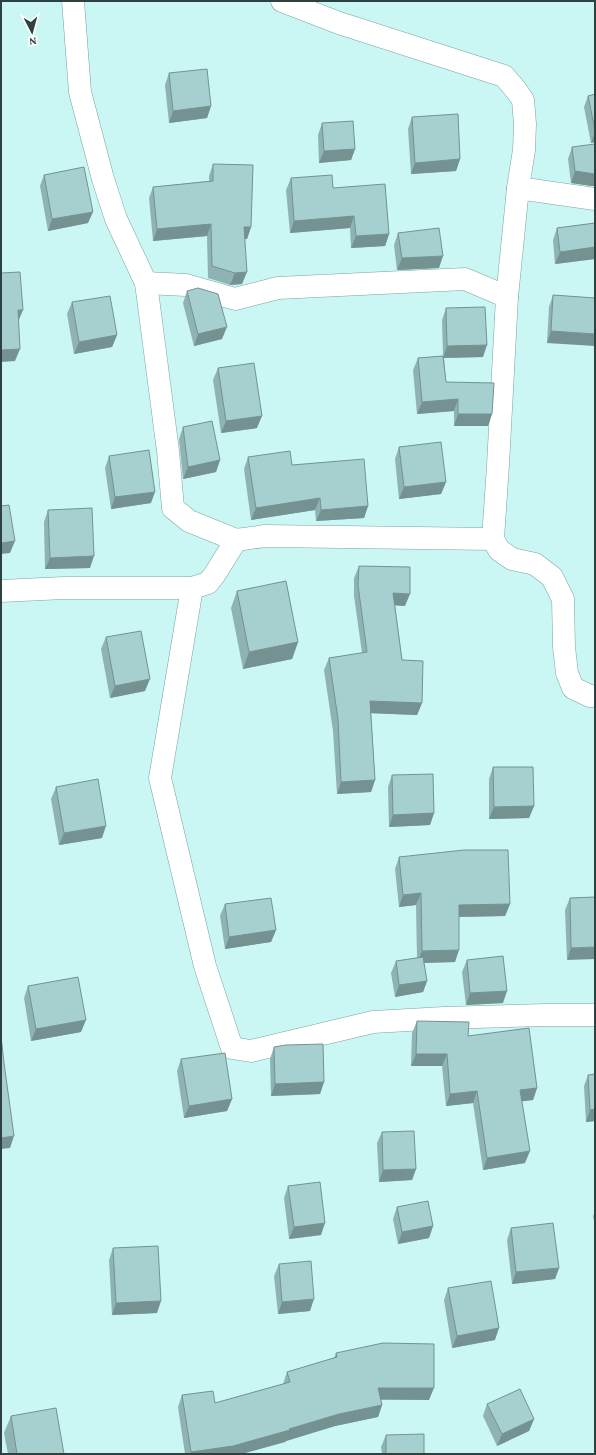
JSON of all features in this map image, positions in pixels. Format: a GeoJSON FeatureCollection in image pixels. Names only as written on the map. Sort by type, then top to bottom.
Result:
{"type":"FeatureCollection","features":[{"type":"Feature","properties":{"kind":"street"},"geometry":{"type":"LineString","coordinates":[[73,1],[80,92],[103,179],[116,219],[146,283],[168,451],[173,508],[189,521],[236,540],[265,536],[493,539]]}},
{"type":"Feature","properties":{"kind":"street"},"geometry":{"type":"LineString","coordinates":[[282,1],[339,23],[504,76],[523,100],[525,124],[524,150],[518,188],[506,297],[493,539],[499,550],[512,559],[535,564],[552,577],[563,599],[564,647],[567,673],[573,688],[590,696],[595,696]]}},
{"type":"Feature","properties":{"kind":"street"},"geometry":{"type":"LineString","coordinates":[[518,188],[595,200]]}},
{"type":"Feature","properties":{"kind":"street"},"geometry":{"type":"LineString","coordinates":[[146,283],[186,285],[235,299],[278,288],[465,279],[506,297]]}},
{"type":"Feature","properties":{"kind":"street"},"geometry":{"type":"LineString","coordinates":[[1,591],[64,588],[192,588],[208,583],[236,540]]}},
{"type":"Feature","properties":{"kind":"street"},"geometry":{"type":"LineString","coordinates":[[192,588],[160,778],[205,966],[232,1048],[250,1051],[373,1022],[444,1018],[595,1015]]}},
{"type":"Feature","properties":{"kind":"building"},"geometry":{"type":"Polygon","coordinates":[[[207,69],[211,106],[173,111],[169,73],[207,69]]]}},
{"type":"Feature","properties":{"kind":"building"},"geometry":{"type":"Polygon","coordinates":[[[595,94],[595,130],[588,96],[595,94]]]}},
{"type":"Feature","properties":{"kind":"building"},"geometry":{"type":"Polygon","coordinates":[[[458,114],[460,159],[415,163],[412,117],[458,114]]]}},
{"type":"Feature","properties":{"kind":"building"},"geometry":{"type":"Polygon","coordinates":[[[353,121],[355,149],[324,151],[322,123],[353,121]]]}},
{"type":"Feature","properties":{"kind":"building"},"geometry":{"type":"Polygon","coordinates":[[[595,144],[595,174],[575,171],[572,147],[595,144]]]}},
{"type":"Feature","properties":{"kind":"building"},"geometry":{"type":"Polygon","coordinates":[[[213,164],[253,165],[251,227],[244,227],[247,272],[235,273],[212,266],[211,224],[157,229],[153,187],[213,181],[213,164]]]}},
{"type":"Feature","properties":{"kind":"building"},"geometry":{"type":"Polygon","coordinates":[[[84,167],[93,212],[52,219],[44,175],[84,167]]]}},
{"type":"Feature","properties":{"kind":"building"},"geometry":{"type":"Polygon","coordinates":[[[332,175],[333,188],[385,184],[389,234],[356,236],[354,216],[294,221],[291,178],[332,175]]]}},
{"type":"Feature","properties":{"kind":"building"},"geometry":{"type":"Polygon","coordinates":[[[595,223],[595,247],[560,252],[557,228],[595,223]]]}},
{"type":"Feature","properties":{"kind":"building"},"geometry":{"type":"Polygon","coordinates":[[[439,228],[443,256],[402,258],[398,233],[439,228]]]}},
{"type":"Feature","properties":{"kind":"building"},"geometry":{"type":"Polygon","coordinates":[[[20,272],[23,310],[18,310],[20,349],[1,350],[1,273],[20,272]]]}},
{"type":"Feature","properties":{"kind":"building"},"geometry":{"type":"Polygon","coordinates":[[[198,288],[218,294],[227,327],[198,334],[187,291],[198,288]]]}},
{"type":"Feature","properties":{"kind":"building"},"geometry":{"type":"Polygon","coordinates":[[[553,295],[595,298],[595,334],[551,331],[553,295]]]}},
{"type":"Feature","properties":{"kind":"building"},"geometry":{"type":"Polygon","coordinates":[[[110,296],[117,335],[79,342],[72,302],[110,296]]]}},
{"type":"Feature","properties":{"kind":"building"},"geometry":{"type":"Polygon","coordinates":[[[485,307],[487,345],[447,346],[446,308],[485,307]]]}},
{"type":"Feature","properties":{"kind":"building"},"geometry":{"type":"Polygon","coordinates":[[[443,356],[446,382],[494,383],[492,414],[458,414],[458,399],[422,402],[418,358],[443,356]]]}},
{"type":"Feature","properties":{"kind":"building"},"geometry":{"type":"Polygon","coordinates":[[[254,363],[262,416],[226,421],[218,368],[254,363]]]}},
{"type":"Feature","properties":{"kind":"building"},"geometry":{"type":"Polygon","coordinates":[[[212,421],[220,460],[188,467],[183,427],[212,421]]]}},
{"type":"Feature","properties":{"kind":"building"},"geometry":{"type":"Polygon","coordinates":[[[441,442],[446,482],[404,487],[399,447],[441,442]]]}},
{"type":"Feature","properties":{"kind":"building"},"geometry":{"type":"Polygon","coordinates":[[[149,450],[155,492],[115,497],[109,456],[149,450]]]}},
{"type":"Feature","properties":{"kind":"building"},"geometry":{"type":"Polygon","coordinates":[[[290,451],[292,465],[364,459],[368,506],[321,510],[320,498],[256,508],[248,457],[290,451]]]}},
{"type":"Feature","properties":{"kind":"building"},"geometry":{"type":"Polygon","coordinates":[[[9,505],[15,541],[1,543],[1,506],[9,505]]]}},
{"type":"Feature","properties":{"kind":"building"},"geometry":{"type":"Polygon","coordinates":[[[92,508],[94,556],[50,558],[48,510],[92,508]]]}},
{"type":"Feature","properties":{"kind":"building"},"geometry":{"type":"Polygon","coordinates":[[[359,566],[410,567],[410,594],[393,593],[402,660],[423,661],[422,703],[370,701],[375,780],[341,782],[338,719],[329,658],[367,652],[358,585],[359,566]]]}},
{"type":"Feature","properties":{"kind":"building"},"geometry":{"type":"Polygon","coordinates":[[[286,581],[298,642],[249,652],[237,591],[286,581]]]}},
{"type":"Feature","properties":{"kind":"building"},"geometry":{"type":"Polygon","coordinates":[[[141,631],[150,679],[115,686],[106,637],[141,631]]]}},
{"type":"Feature","properties":{"kind":"building"},"geometry":{"type":"Polygon","coordinates":[[[493,767],[533,767],[534,806],[494,807],[493,767]]]}},
{"type":"Feature","properties":{"kind":"building"},"geometry":{"type":"Polygon","coordinates":[[[433,774],[434,813],[393,815],[392,775],[433,774]]]}},
{"type":"Feature","properties":{"kind":"building"},"geometry":{"type":"Polygon","coordinates":[[[98,779],[106,826],[64,833],[56,787],[98,779]]]}},
{"type":"Feature","properties":{"kind":"building"},"geometry":{"type":"Polygon","coordinates":[[[464,850],[508,850],[510,904],[459,905],[459,950],[422,951],[421,893],[403,895],[399,857],[464,850]]]}},
{"type":"Feature","properties":{"kind":"building"},"geometry":{"type":"Polygon","coordinates":[[[595,897],[595,947],[571,948],[570,898],[595,897]]]}},
{"type":"Feature","properties":{"kind":"building"},"geometry":{"type":"Polygon","coordinates":[[[271,898],[276,930],[229,937],[225,904],[271,898]]]}},
{"type":"Feature","properties":{"kind":"building"},"geometry":{"type":"Polygon","coordinates":[[[503,956],[507,991],[470,993],[467,960],[503,956]]]}},
{"type":"Feature","properties":{"kind":"building"},"geometry":{"type":"Polygon","coordinates":[[[423,957],[427,981],[399,985],[396,961],[423,957]]]}},
{"type":"Feature","properties":{"kind":"building"},"geometry":{"type":"Polygon","coordinates":[[[78,977],[86,1020],[36,1029],[28,986],[78,977]]]}},
{"type":"Feature","properties":{"kind":"building"},"geometry":{"type":"Polygon","coordinates":[[[417,1021],[469,1022],[468,1036],[529,1028],[537,1088],[520,1090],[530,1151],[487,1158],[477,1091],[450,1094],[447,1054],[416,1054],[417,1021]]]}},
{"type":"Feature","properties":{"kind":"building"},"geometry":{"type":"Polygon","coordinates":[[[1,1036],[14,1136],[1,1138],[1,1036]]]}},
{"type":"Feature","properties":{"kind":"building"},"geometry":{"type":"Polygon","coordinates":[[[323,1044],[324,1082],[275,1084],[274,1047],[286,1045],[323,1044]]]}},
{"type":"Feature","properties":{"kind":"building"},"geometry":{"type":"Polygon","coordinates":[[[225,1053],[232,1099],[189,1106],[181,1059],[225,1053]]]}},
{"type":"Feature","properties":{"kind":"building"},"geometry":{"type":"Polygon","coordinates":[[[595,1074],[595,1109],[590,1110],[588,1075],[595,1074]]]}},
{"type":"Feature","properties":{"kind":"building"},"geometry":{"type":"Polygon","coordinates":[[[414,1131],[416,1169],[383,1170],[382,1132],[414,1131]]]}},
{"type":"Feature","properties":{"kind":"building"},"geometry":{"type":"Polygon","coordinates":[[[320,1182],[325,1223],[294,1227],[288,1186],[320,1182]]]}},
{"type":"Feature","properties":{"kind":"building"},"geometry":{"type":"Polygon","coordinates":[[[428,1201],[433,1226],[402,1232],[397,1207],[428,1201]]]}},
{"type":"Feature","properties":{"kind":"building"},"geometry":{"type":"Polygon","coordinates":[[[553,1223],[559,1268],[516,1272],[511,1228],[553,1223]]]}},
{"type":"Feature","properties":{"kind":"building"},"geometry":{"type":"Polygon","coordinates":[[[158,1246],[161,1301],[116,1303],[113,1248],[158,1246]]]}},
{"type":"Feature","properties":{"kind":"building"},"geometry":{"type":"Polygon","coordinates":[[[311,1261],[314,1299],[282,1302],[279,1264],[311,1261]]]}},
{"type":"Feature","properties":{"kind":"building"},"geometry":{"type":"Polygon","coordinates":[[[491,1281],[499,1328],[457,1336],[448,1288],[491,1281]]]}},
{"type":"Feature","properties":{"kind":"building"},"geometry":{"type":"Polygon","coordinates":[[[383,1343],[434,1344],[434,1388],[378,1388],[382,1405],[339,1414],[233,1446],[191,1452],[182,1395],[213,1391],[215,1403],[290,1382],[287,1372],[337,1357],[336,1353],[383,1343]]]}},
{"type":"Feature","properties":{"kind":"building"},"geometry":{"type":"Polygon","coordinates":[[[520,1389],[534,1419],[502,1434],[487,1404],[520,1389]]]}},
{"type":"Feature","properties":{"kind":"building"},"geometry":{"type":"Polygon","coordinates":[[[56,1408],[64,1454],[17,1454],[11,1416],[56,1408]]]}},
{"type":"Feature","properties":{"kind":"building"},"geometry":{"type":"Polygon","coordinates":[[[424,1434],[424,1454],[386,1454],[386,1435],[424,1434]]]}}]}
